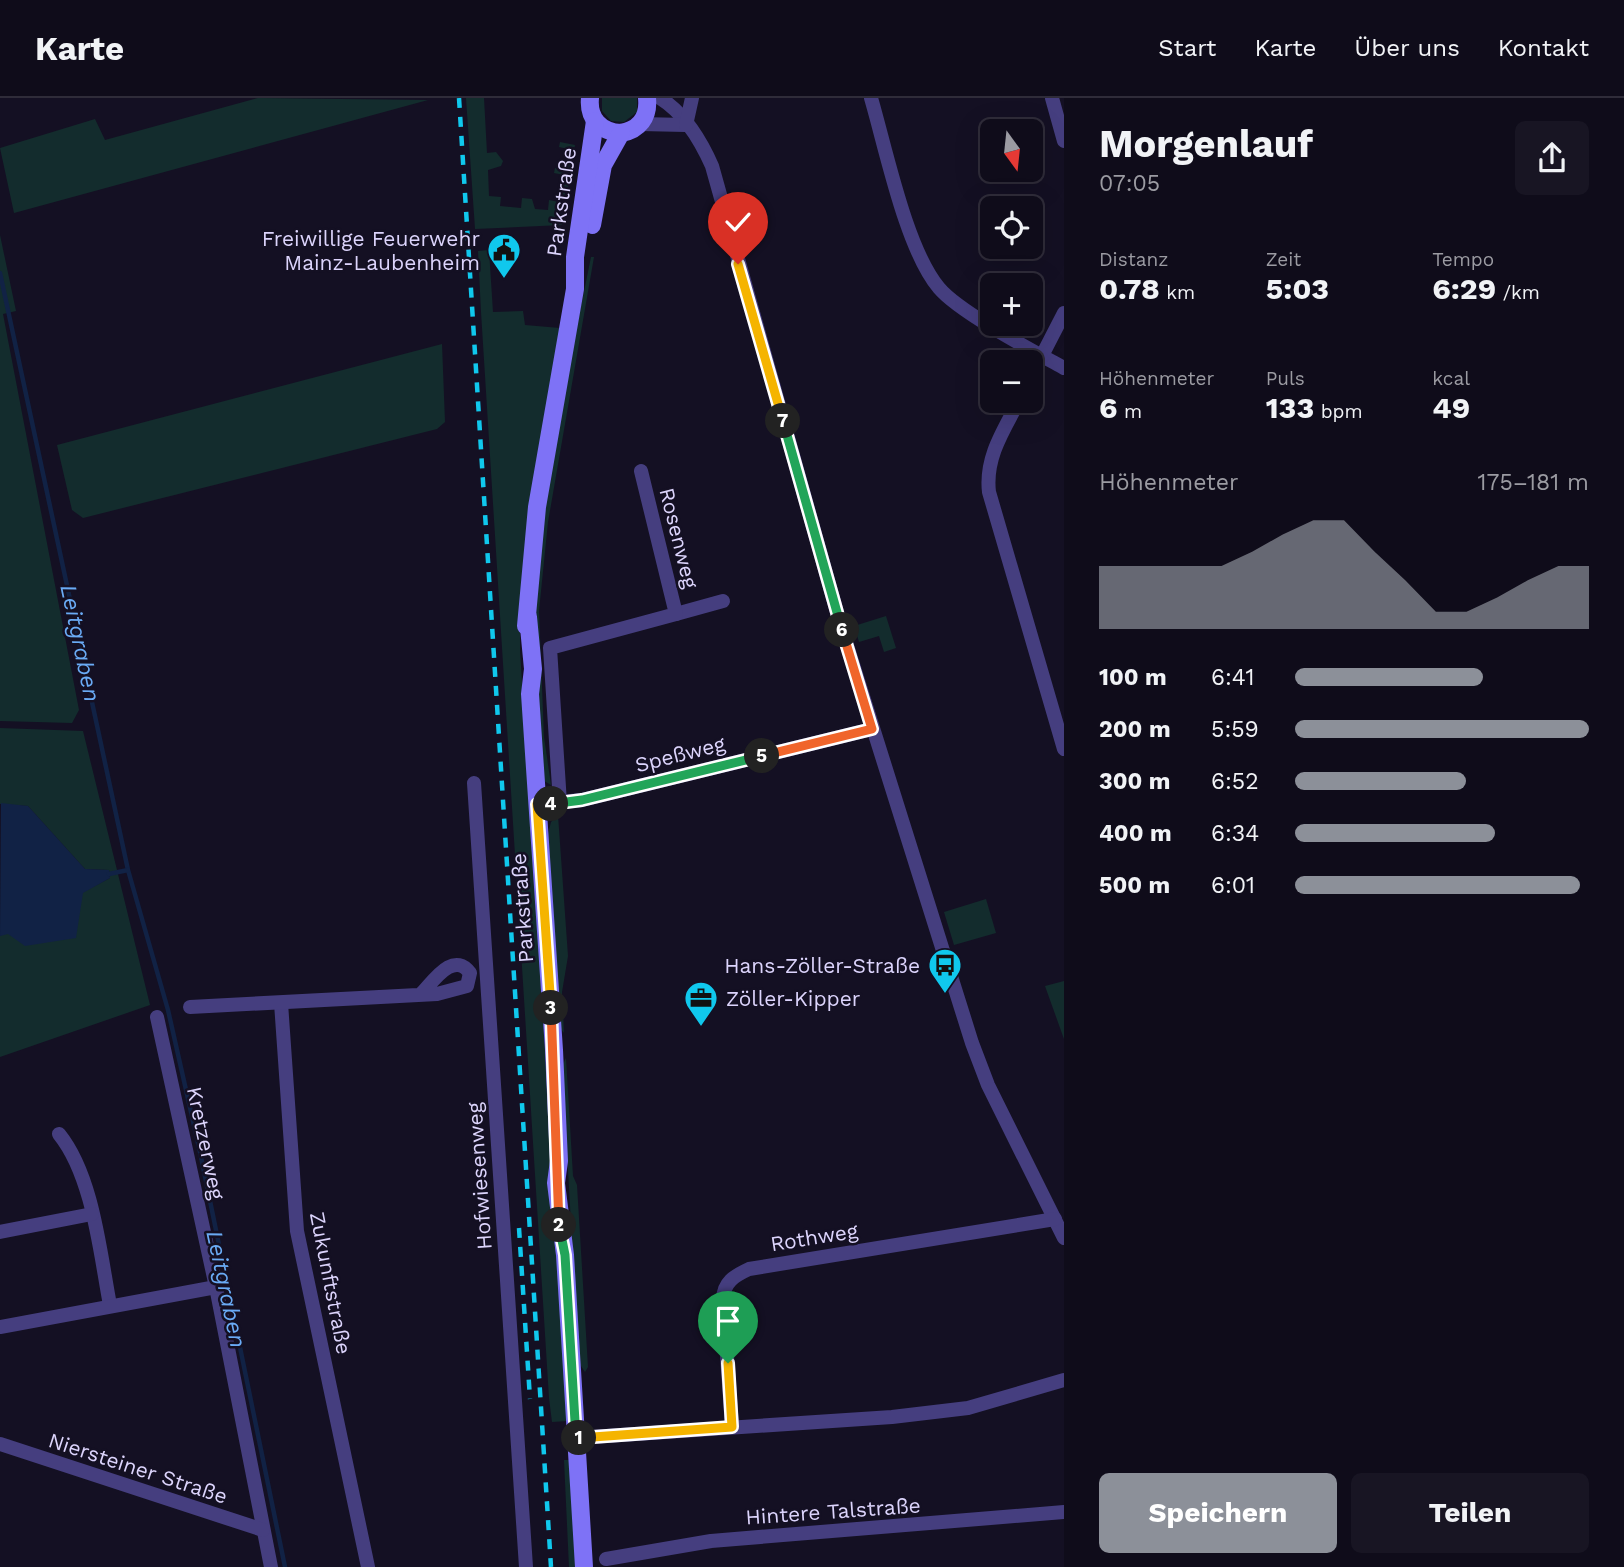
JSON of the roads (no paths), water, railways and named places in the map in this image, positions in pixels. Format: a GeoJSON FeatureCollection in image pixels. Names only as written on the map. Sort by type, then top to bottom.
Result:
{"type":"FeatureCollection","features":[{"type":"Feature","properties":{"kind":"main road"},"geometry":{"type":"LineString","coordinates":[[590,98],[595,121],[609,132],[621,133],[640,124],[647,111],[647,98]]}},
{"type":"Feature","properties":{"kind":"main road","name":"Parkstraße"},"geometry":{"type":"LineString","coordinates":[[575,289],[575,257],[595,121]]}},
{"type":"Feature","properties":{"kind":"main road","name":"Parkstraße"},"geometry":{"type":"LineString","coordinates":[[584,1567],[565,1255],[556,1183],[559,1161],[530,694],[524,670],[523,640],[528,617],[537,507],[575,289],[585,258],[603,165],[621,133]]}},
{"type":"Feature","properties":{"kind":"street"},"geometry":{"type":"LineString","coordinates":[[660,98],[679,114],[699,141],[712,166],[872,729],[972,1043],[988,1085],[1064,1238]]}},
{"type":"Feature","properties":{"kind":"street"},"geometry":{"type":"LineString","coordinates":[[686,125],[692,98]]}},
{"type":"Feature","properties":{"kind":"street"},"geometry":{"type":"LineString","coordinates":[[871,98],[915,246],[928,274],[951,299],[1033,350]]}},
{"type":"Feature","properties":{"kind":"street"},"geometry":{"type":"LineString","coordinates":[[1052,98],[1064,141]]}},
{"type":"Feature","properties":{"kind":"street"},"geometry":{"type":"LineString","coordinates":[[640,124],[686,125]]}},
{"type":"Feature","properties":{"kind":"street"},"geometry":{"type":"LineString","coordinates":[[1043,351],[1064,313]]}},
{"type":"Feature","properties":{"kind":"street"},"geometry":{"type":"LineString","coordinates":[[1043,356],[1064,368]]}},
{"type":"Feature","properties":{"kind":"street"},"geometry":{"type":"LineString","coordinates":[[1013,413],[991,457],[987,473],[989,492],[1064,749]]}},
{"type":"Feature","properties":{"kind":"street","name":"Rosenweg"},"geometry":{"type":"LineString","coordinates":[[641,471],[676,614]]}},
{"type":"Feature","properties":{"kind":"street","name":"Rosenweg"},"geometry":{"type":"LineString","coordinates":[[560,803],[550,648],[723,601]]}},
{"type":"Feature","properties":{"kind":"street","name":"Speßweg"},"geometry":{"type":"LineString","coordinates":[[537,804],[560,803],[872,729]]}},
{"type":"Feature","properties":{"kind":"street","name":"Hofwiesenweg"},"geometry":{"type":"LineString","coordinates":[[474,783],[526,1567]]}},
{"type":"Feature","properties":{"kind":"street"},"geometry":{"type":"LineString","coordinates":[[421,994],[444,969],[454,964],[466,968],[469,981]]}},
{"type":"Feature","properties":{"kind":"street"},"geometry":{"type":"LineString","coordinates":[[190,1007],[421,994],[460,990],[469,981],[487,979]]}},
{"type":"Feature","properties":{"kind":"street","name":"Zukunftstraße"},"geometry":{"type":"LineString","coordinates":[[281,1003],[297,1231],[368,1567]]}},
{"type":"Feature","properties":{"kind":"street","name":"Kretzerweg"},"geometry":{"type":"LineString","coordinates":[[157,1017],[216,1287],[271,1567]]}},
{"type":"Feature","properties":{"kind":"street"},"geometry":{"type":"LineString","coordinates":[[59,1135],[76,1162],[92,1214],[110,1305]]}},
{"type":"Feature","properties":{"kind":"street"},"geometry":{"type":"LineString","coordinates":[[0,1232],[92,1214]]}},
{"type":"Feature","properties":{"kind":"street","name":"Rothweg"},"geometry":{"type":"LineString","coordinates":[[732,1427],[723,1299],[727,1283],[737,1274],[749,1269],[1055,1219]]}},
{"type":"Feature","properties":{"kind":"street"},"geometry":{"type":"LineString","coordinates":[[0,1327],[216,1287]]}},
{"type":"Feature","properties":{"kind":"street"},"geometry":{"type":"LineString","coordinates":[[576,1438],[892,1417],[968,1408],[1064,1380]]}},
{"type":"Feature","properties":{"kind":"street","name":"Niersteiner Straße"},"geometry":{"type":"LineString","coordinates":[[0,1444],[263,1530]]}},
{"type":"Feature","properties":{"kind":"street","name":"Hintere Talstraße"},"geometry":{"type":"LineString","coordinates":[[606,1559],[711,1541],[1064,1512]]}},
{"type":"Feature","properties":{"kind":"water"},"geometry":{"type":"Polygon","coordinates":[[[1,803],[28,806],[85,869],[109,870],[110,878],[83,893],[76,938],[25,946],[8,934],[0,936],[1,803]]]}},
{"type":"Feature","properties":{"kind":"waterway","name":"Leitgraben"},"geometry":{"type":"LineString","coordinates":[[0,273],[128,870],[168,1010],[200,1152],[285,1567]]}},
{"type":"Feature","properties":{"kind":"waterway"},"geometry":{"type":"LineString","coordinates":[[109,874],[128,870]]}},
{"type":"Feature","properties":{"kind":"railway"},"geometry":{"type":"LineString","coordinates":[[459,98],[551,1567]]}},
{"type":"Feature","properties":{"kind":"railway"},"geometry":{"type":"LineString","coordinates":[[519,1228],[530,1399]]}},
{"type":"Feature","properties":{"kind":"place","name":"Freiwillige Feuerwehr Mainz-Laubenheim"},"geometry":{"type":"Point","coordinates":[504,280]}},
{"type":"Feature","properties":{"kind":"place","name":"Hans-Zöller-Straße"},"geometry":{"type":"Point","coordinates":[945,995]}},
{"type":"Feature","properties":{"kind":"place","name":"Zöller-Kipper"},"geometry":{"type":"Point","coordinates":[701,1028]}}]}
